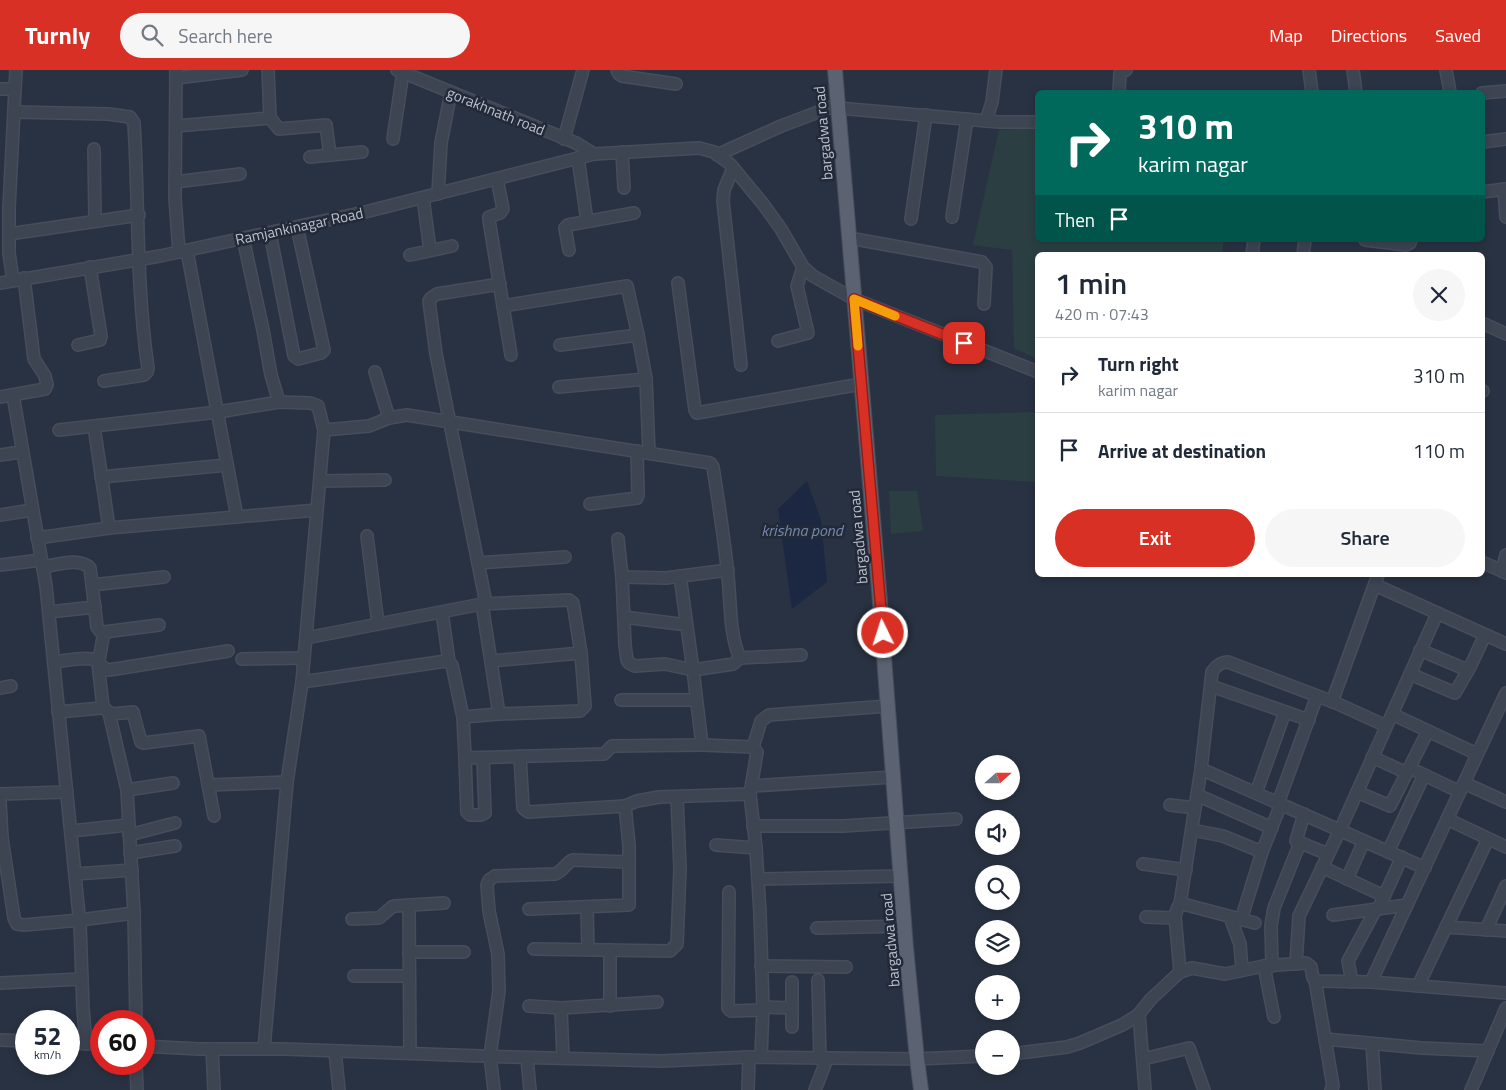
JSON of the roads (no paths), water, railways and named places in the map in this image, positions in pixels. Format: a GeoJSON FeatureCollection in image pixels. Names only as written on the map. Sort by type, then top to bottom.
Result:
{"type":"FeatureCollection","features":[{"type":"Feature","properties":{"kind":"main road","name":"bargadwa road"},"geometry":{"type":"LineString","coordinates":[[834,70],[888,706],[900,876],[921,1090]]}},
{"type":"Feature","properties":{"kind":"street"},"geometry":{"type":"LineString","coordinates":[[0,397],[45,389],[47,385],[44,373],[34,359],[19,279],[9,253],[16,70]]}},
{"type":"Feature","properties":{"kind":"street"},"geometry":{"type":"LineString","coordinates":[[237,517],[218,412],[183,251],[175,182],[176,74],[242,70]]}},
{"type":"Feature","properties":{"kind":"street"},"geometry":{"type":"LineString","coordinates":[[268,70],[270,118],[279,129],[326,125],[330,155]]}},
{"type":"Feature","properties":{"kind":"street"},"geometry":{"type":"LineString","coordinates":[[564,139],[583,70]]}},
{"type":"Feature","properties":{"kind":"street"},"geometry":{"type":"LineString","coordinates":[[618,70],[622,76],[676,84]]}},
{"type":"Feature","properties":{"kind":"street"},"geometry":{"type":"LineString","coordinates":[[986,121],[992,102],[996,70]]}},
{"type":"Feature","properties":{"kind":"street"},"geometry":{"type":"LineString","coordinates":[[1119,90],[1120,74],[1126,70]]}},
{"type":"Feature","properties":{"kind":"street"},"geometry":{"type":"LineString","coordinates":[[1309,70],[1312,90]]}},
{"type":"Feature","properties":{"kind":"street"},"geometry":{"type":"LineString","coordinates":[[1353,70],[1356,90]]}},
{"type":"Feature","properties":{"kind":"street"},"geometry":{"type":"LineString","coordinates":[[1446,70],[1450,90]]}},
{"type":"Feature","properties":{"kind":"street"},"geometry":{"type":"LineString","coordinates":[[393,139],[400,71]]}},
{"type":"Feature","properties":{"kind":"street","name":"gorakhnath road"},"geometry":{"type":"LineString","coordinates":[[400,71],[564,139],[594,154]]}},
{"type":"Feature","properties":{"kind":"street"},"geometry":{"type":"LineString","coordinates":[[0,88],[15,90]]}},
{"type":"Feature","properties":{"kind":"street"},"geometry":{"type":"LineString","coordinates":[[1485,93],[1506,91]]}},
{"type":"Feature","properties":{"kind":"street"},"geometry":{"type":"LineString","coordinates":[[438,194],[441,143],[451,92]]}},
{"type":"Feature","properties":{"kind":"street"},"geometry":{"type":"LineString","coordinates":[[778,340],[808,332],[797,288],[800,275],[776,223],[730,175],[718,155],[781,126],[838,107],[1011,123],[1035,122]]}},
{"type":"Feature","properties":{"kind":"street"},"geometry":{"type":"LineString","coordinates":[[14,112],[108,114],[133,119],[139,215],[139,273],[148,368],[144,374],[104,381]]}},
{"type":"Feature","properties":{"kind":"street"},"geometry":{"type":"LineString","coordinates":[[911,218],[926,115]]}},
{"type":"Feature","properties":{"kind":"street"},"geometry":{"type":"LineString","coordinates":[[176,126],[270,118]]}},
{"type":"Feature","properties":{"kind":"street"},"geometry":{"type":"LineString","coordinates":[[952,217],[967,119]]}},
{"type":"Feature","properties":{"kind":"street"},"geometry":{"type":"LineString","coordinates":[[0,136],[13,137]]}},
{"type":"Feature","properties":{"kind":"street"},"geometry":{"type":"LineString","coordinates":[[1485,142],[1506,139]]}},
{"type":"Feature","properties":{"kind":"street","name":"Ramjankinagar Road"},"geometry":{"type":"LineString","coordinates":[[0,283],[140,260],[270,233],[424,198],[594,154],[699,148],[708,149],[718,155]]}},
{"type":"Feature","properties":{"kind":"street"},"geometry":{"type":"LineString","coordinates":[[94,149],[95,221]]}},
{"type":"Feature","properties":{"kind":"street"},"geometry":{"type":"LineString","coordinates":[[310,158],[362,152]]}},
{"type":"Feature","properties":{"kind":"street"},"geometry":{"type":"LineString","coordinates":[[622,152],[624,188]]}},
{"type":"Feature","properties":{"kind":"street"},"geometry":{"type":"LineString","coordinates":[[578,158],[587,221]]}},
{"type":"Feature","properties":{"kind":"street"},"geometry":{"type":"LineString","coordinates":[[175,182],[240,174]]}},
{"type":"Feature","properties":{"kind":"street"},"geometry":{"type":"LineString","coordinates":[[730,175],[722,200],[741,365]]}},
{"type":"Feature","properties":{"kind":"street"},"geometry":{"type":"LineString","coordinates":[[497,179],[503,209],[500,213],[489,217],[489,220],[511,355]]}},
{"type":"Feature","properties":{"kind":"street"},"geometry":{"type":"LineString","coordinates":[[1485,192],[1505,189],[1506,217]]}},
{"type":"Feature","properties":{"kind":"street"},"geometry":{"type":"LineString","coordinates":[[424,198],[430,250]]}},
{"type":"Feature","properties":{"kind":"street"},"geometry":{"type":"LineString","coordinates":[[569,250],[566,226],[634,213]]}},
{"type":"Feature","properties":{"kind":"street"},"geometry":{"type":"LineString","coordinates":[[9,234],[139,215]]}},
{"type":"Feature","properties":{"kind":"street"},"geometry":{"type":"LineString","coordinates":[[270,233],[294,356],[298,359],[322,353],[324,350],[297,227]]}},
{"type":"Feature","properties":{"kind":"street"},"geometry":{"type":"LineString","coordinates":[[243,238],[271,375],[279,402]]}},
{"type":"Feature","properties":{"kind":"street"},"geometry":{"type":"LineString","coordinates":[[848,238],[982,262],[986,267],[984,304]]}},
{"type":"Feature","properties":{"kind":"street"},"geometry":{"type":"LineString","coordinates":[[1381,242],[1406,245],[1410,242]]}},
{"type":"Feature","properties":{"kind":"street"},"geometry":{"type":"LineString","coordinates":[[410,255],[452,246]]}},
{"type":"Feature","properties":{"kind":"street"},"geometry":{"type":"LineString","coordinates":[[78,345],[96,342],[100,340],[101,336],[90,268]]}},
{"type":"Feature","properties":{"kind":"street"},"geometry":{"type":"LineString","coordinates":[[800,275],[812,276],[854,299],[1035,371]]}},
{"type":"Feature","properties":{"kind":"street"},"geometry":{"type":"LineString","coordinates":[[678,283],[690,378],[697,413],[861,384]]}},
{"type":"Feature","properties":{"kind":"street"},"geometry":{"type":"LineString","coordinates":[[499,714],[482,604],[485,598],[436,354],[429,301],[437,294],[500,284]]}},
{"type":"Feature","properties":{"kind":"street"},"geometry":{"type":"LineString","coordinates":[[503,306],[627,286],[646,378],[649,453]]}},
{"type":"Feature","properties":{"kind":"street"},"geometry":{"type":"LineString","coordinates":[[1485,324],[1506,334]]}},
{"type":"Feature","properties":{"kind":"street"},"geometry":{"type":"LineString","coordinates":[[560,345],[638,335]]}},
{"type":"Feature","properties":{"kind":"street"},"geometry":{"type":"LineString","coordinates":[[375,372],[389,418]]}},
{"type":"Feature","properties":{"kind":"street"},"geometry":{"type":"LineString","coordinates":[[559,387],[646,378]]}},
{"type":"Feature","properties":{"kind":"street"},"geometry":{"type":"LineString","coordinates":[[13,395],[49,612],[80,920],[86,1044]]}},
{"type":"Feature","properties":{"kind":"street"},"geometry":{"type":"LineString","coordinates":[[59,430],[218,412],[279,402],[315,404],[318,406],[324,430],[320,480],[302,682],[287,782],[264,1049]]}},
{"type":"Feature","properties":{"kind":"street"},"geometry":{"type":"LineString","coordinates":[[324,430],[369,426],[389,418],[407,415],[710,463],[713,467],[728,570],[733,630],[736,649],[740,658]]}},
{"type":"Feature","properties":{"kind":"street"},"geometry":{"type":"LineString","coordinates":[[94,426],[109,528]]}},
{"type":"Feature","properties":{"kind":"street"},"geometry":{"type":"LineString","coordinates":[[590,504],[637,498],[637,451]]}},
{"type":"Feature","properties":{"kind":"street"},"geometry":{"type":"LineString","coordinates":[[0,455],[21,452]]}},
{"type":"Feature","properties":{"kind":"street"},"geometry":{"type":"LineString","coordinates":[[101,477],[227,465]]}},
{"type":"Feature","properties":{"kind":"street"},"geometry":{"type":"LineString","coordinates":[[320,480],[385,480]]}},
{"type":"Feature","properties":{"kind":"street"},"geometry":{"type":"LineString","coordinates":[[0,515],[32,510]]}},
{"type":"Feature","properties":{"kind":"street"},"geometry":{"type":"LineString","coordinates":[[37,538],[109,528],[317,510]]}},
{"type":"Feature","properties":{"kind":"street"},"geometry":{"type":"LineString","coordinates":[[367,536],[378,624]]}},
{"type":"Feature","properties":{"kind":"street"},"geometry":{"type":"LineString","coordinates":[[618,539],[625,645],[629,663],[635,666],[665,664],[693,670],[733,664],[740,658],[801,655]]}},
{"type":"Feature","properties":{"kind":"street"},"geometry":{"type":"LineString","coordinates":[[1485,563],[1504,572],[1506,555]]}},
{"type":"Feature","properties":{"kind":"street"},"geometry":{"type":"LineString","coordinates":[[478,563],[565,557]]}},
{"type":"Feature","properties":{"kind":"street"},"geometry":{"type":"LineString","coordinates":[[0,565],[86,563],[90,568],[97,627],[100,631],[158,625]]}},
{"type":"Feature","properties":{"kind":"street"},"geometry":{"type":"LineString","coordinates":[[622,577],[666,578],[728,570]]}},
{"type":"Feature","properties":{"kind":"street"},"geometry":{"type":"LineString","coordinates":[[680,576],[702,745]]}},
{"type":"Feature","properties":{"kind":"street"},"geometry":{"type":"LineString","coordinates":[[92,585],[164,577]]}},
{"type":"Feature","properties":{"kind":"street"},"geometry":{"type":"LineString","coordinates":[[1332,702],[1377,580],[1437,614],[1506,644]]}},
{"type":"Feature","properties":{"kind":"street"},"geometry":{"type":"LineString","coordinates":[[306,638],[482,604],[572,601],[581,653],[586,706],[584,709],[580,711],[462,717]]}},
{"type":"Feature","properties":{"kind":"street"},"geometry":{"type":"LineString","coordinates":[[49,612],[95,607]]}},
{"type":"Feature","properties":{"kind":"street"},"geometry":{"type":"LineString","coordinates":[[442,612],[449,662],[452,664],[462,717],[466,812],[470,815],[481,816],[485,813],[483,758]]}},
{"type":"Feature","properties":{"kind":"street"},"geometry":{"type":"LineString","coordinates":[[1296,964],[1299,916],[1340,830],[1437,614]]}},
{"type":"Feature","properties":{"kind":"street"},"geometry":{"type":"LineString","coordinates":[[624,617],[679,624]]}},
{"type":"Feature","properties":{"kind":"street"},"geometry":{"type":"LineString","coordinates":[[104,632],[99,661],[106,710],[127,790],[134,913],[136,1010]]}},
{"type":"Feature","properties":{"kind":"street"},"geometry":{"type":"LineString","coordinates":[[1410,674],[1455,693],[1485,635]]}},
{"type":"Feature","properties":{"kind":"street"},"geometry":{"type":"LineString","coordinates":[[1420,650],[1465,669],[1470,667]]}},
{"type":"Feature","properties":{"kind":"street"},"geometry":{"type":"LineString","coordinates":[[54,662],[90,659],[99,661],[106,670],[109,670],[228,651]]}},
{"type":"Feature","properties":{"kind":"street"},"geometry":{"type":"LineString","coordinates":[[491,661],[581,653]]}},
{"type":"Feature","properties":{"kind":"street"},"geometry":{"type":"LineString","coordinates":[[242,659],[304,658]]}},
{"type":"Feature","properties":{"kind":"street"},"geometry":{"type":"LineString","coordinates":[[302,682],[449,662]]}},
{"type":"Feature","properties":{"kind":"street"},"geometry":{"type":"LineString","coordinates":[[1180,972],[1175,916],[1180,904],[1186,870],[1201,769],[1212,672],[1214,669],[1220,664],[1228,662],[1318,696],[1386,726]]}},
{"type":"Feature","properties":{"kind":"street"},"geometry":{"type":"LineString","coordinates":[[1211,686],[1309,720]]}},
{"type":"Feature","properties":{"kind":"street"},"geometry":{"type":"LineString","coordinates":[[1371,982],[1506,693]]}},
{"type":"Feature","properties":{"kind":"street"},"geometry":{"type":"LineString","coordinates":[[1242,970],[1236,918],[1272,828],[1279,803],[1318,696]]}},
{"type":"Feature","properties":{"kind":"street"},"geometry":{"type":"LineString","coordinates":[[622,700],[696,700]]}},
{"type":"Feature","properties":{"kind":"street"},"geometry":{"type":"LineString","coordinates":[[753,746],[761,721],[769,715],[888,706]]}},
{"type":"Feature","properties":{"kind":"street"},"geometry":{"type":"LineString","coordinates":[[58,712],[106,710],[133,712],[141,742],[144,744],[199,736],[214,816]]}},
{"type":"Feature","properties":{"kind":"street"},"geometry":{"type":"LineString","coordinates":[[1256,793],[1285,712]]}},
{"type":"Feature","properties":{"kind":"street"},"geometry":{"type":"LineString","coordinates":[[1392,714],[1478,754]]}},
{"type":"Feature","properties":{"kind":"street"},"geometry":{"type":"LineString","coordinates":[[1357,792],[1390,806],[1428,731]]}},
{"type":"Feature","properties":{"kind":"street"},"geometry":{"type":"LineString","coordinates":[[465,758],[604,754],[612,746],[753,746]]}},
{"type":"Feature","properties":{"kind":"street"},"geometry":{"type":"LineString","coordinates":[[753,746],[757,752],[751,790],[762,966],[761,1057]]}},
{"type":"Feature","properties":{"kind":"street"},"geometry":{"type":"LineString","coordinates":[[520,756],[523,808],[525,810],[625,806],[637,801],[659,797],[677,797],[893,776]]}},
{"type":"Feature","properties":{"kind":"street"},"geometry":{"type":"LineString","coordinates":[[1372,757],[1408,771],[1505,799]]}},
{"type":"Feature","properties":{"kind":"street"},"geometry":{"type":"LineString","coordinates":[[1201,769],[1425,868]]}},
{"type":"Feature","properties":{"kind":"street"},"geometry":{"type":"LineString","coordinates":[[1388,852],[1424,775]]}},
{"type":"Feature","properties":{"kind":"street"},"geometry":{"type":"LineString","coordinates":[[127,790],[173,782]]}},
{"type":"Feature","properties":{"kind":"street"},"geometry":{"type":"LineString","coordinates":[[209,786],[287,782]]}},
{"type":"Feature","properties":{"kind":"street"},"geometry":{"type":"LineString","coordinates":[[0,794],[67,792]]}},
{"type":"Feature","properties":{"kind":"street"},"geometry":{"type":"LineString","coordinates":[[1197,795],[1272,828]]}},
{"type":"Feature","properties":{"kind":"street"},"geometry":{"type":"LineString","coordinates":[[534,949],[670,951],[677,944],[680,870],[677,797]]}},
{"type":"Feature","properties":{"kind":"street"},"geometry":{"type":"LineString","coordinates":[[0,802],[1,838],[14,918],[17,924],[80,920],[134,913]]}},
{"type":"Feature","properties":{"kind":"street"},"geometry":{"type":"LineString","coordinates":[[1170,805],[1195,808]]}},
{"type":"Feature","properties":{"kind":"street"},"geometry":{"type":"LineString","coordinates":[[529,909],[629,905],[629,845],[625,806]]}},
{"type":"Feature","properties":{"kind":"street"},"geometry":{"type":"LineString","coordinates":[[1304,814],[1296,840],[1328,854]]}},
{"type":"Feature","properties":{"kind":"street"},"geometry":{"type":"LineString","coordinates":[[753,826],[842,826],[956,819]]}},
{"type":"Feature","properties":{"kind":"street"},"geometry":{"type":"LineString","coordinates":[[1447,819],[1506,847]]}},
{"type":"Feature","properties":{"kind":"street"},"geometry":{"type":"LineString","coordinates":[[71,831],[129,830],[175,823]]}},
{"type":"Feature","properties":{"kind":"street"},"geometry":{"type":"LineString","coordinates":[[1192,830],[1223,836],[1262,852]]}},
{"type":"Feature","properties":{"kind":"street"},"geometry":{"type":"LineString","coordinates":[[1418,986],[1488,839]]}},
{"type":"Feature","properties":{"kind":"street"},"geometry":{"type":"LineString","coordinates":[[1347,879],[1364,841]]}},
{"type":"Feature","properties":{"kind":"street"},"geometry":{"type":"LineString","coordinates":[[1274,1017],[1268,966],[1271,926],[1274,908],[1300,843]]}},
{"type":"Feature","properties":{"kind":"street"},"geometry":{"type":"LineString","coordinates":[[716,845],[756,848]]}},
{"type":"Feature","properties":{"kind":"street"},"geometry":{"type":"LineString","coordinates":[[130,853],[175,846]]}},
{"type":"Feature","properties":{"kind":"street"},"geometry":{"type":"LineString","coordinates":[[1352,982],[1348,961],[1384,896],[1402,857]]}},
{"type":"Feature","properties":{"kind":"street"},"geometry":{"type":"LineString","coordinates":[[494,1090],[490,1056],[499,991],[498,954],[488,911],[487,885],[489,880],[495,876],[555,874],[562,871],[573,860],[628,862]]}},
{"type":"Feature","properties":{"kind":"street"},"geometry":{"type":"LineString","coordinates":[[1143,864],[1186,870]]}},
{"type":"Feature","properties":{"kind":"street"},"geometry":{"type":"LineString","coordinates":[[1322,866],[1384,896]]}},
{"type":"Feature","properties":{"kind":"street"},"geometry":{"type":"LineString","coordinates":[[75,874],[132,870]]}},
{"type":"Feature","properties":{"kind":"street"},"geometry":{"type":"LineString","coordinates":[[758,879],[900,876]]}},
{"type":"Feature","properties":{"kind":"street"},"geometry":{"type":"LineString","coordinates":[[1486,930],[1506,886]]}},
{"type":"Feature","properties":{"kind":"street"},"geometry":{"type":"LineString","coordinates":[[729,892],[728,1008],[731,1011],[792,1008]]}},
{"type":"Feature","properties":{"kind":"street"},"geometry":{"type":"LineString","coordinates":[[352,919],[379,918],[392,907],[444,903]]}},
{"type":"Feature","properties":{"kind":"street"},"geometry":{"type":"LineString","coordinates":[[1180,904],[1255,923]]}},
{"type":"Feature","properties":{"kind":"street"},"geometry":{"type":"LineString","coordinates":[[409,905],[410,1053]]}},
{"type":"Feature","properties":{"kind":"street"},"geometry":{"type":"LineString","coordinates":[[1332,915],[1407,905]]}},
{"type":"Feature","properties":{"kind":"street"},"geometry":{"type":"LineString","coordinates":[[587,907],[588,950]]}},
{"type":"Feature","properties":{"kind":"street"},"geometry":{"type":"LineString","coordinates":[[1146,917],[1171,919],[1175,916]]}},
{"type":"Feature","properties":{"kind":"street"},"geometry":{"type":"LineString","coordinates":[[817,928],[905,926]]}},
{"type":"Feature","properties":{"kind":"street"},"geometry":{"type":"LineString","coordinates":[[1446,927],[1506,931]]}},
{"type":"Feature","properties":{"kind":"street"},"geometry":{"type":"LineString","coordinates":[[610,950],[610,1006]]}},
{"type":"Feature","properties":{"kind":"street"},"geometry":{"type":"LineString","coordinates":[[409,952],[464,952]]}},
{"type":"Feature","properties":{"kind":"street"},"geometry":{"type":"LineString","coordinates":[[1020,1053],[1067,1047],[1122,1024],[1139,1014],[1151,999],[1180,972],[1192,968],[1225,974],[1268,966],[1309,964],[1315,980],[1332,1086],[1331,1090]]}},
{"type":"Feature","properties":{"kind":"street"},"geometry":{"type":"LineString","coordinates":[[762,966],[846,967]]}},
{"type":"Feature","properties":{"kind":"street"},"geometry":{"type":"LineString","coordinates":[[354,976],[409,976]]}},
{"type":"Feature","properties":{"kind":"street"},"geometry":{"type":"LineString","coordinates":[[0,983],[82,979]]}},
{"type":"Feature","properties":{"kind":"street"},"geometry":{"type":"LineString","coordinates":[[815,1090],[824,1059],[818,980]]}},
{"type":"Feature","properties":{"kind":"street"},"geometry":{"type":"LineString","coordinates":[[1315,980],[1371,982],[1506,993]]}},
{"type":"Feature","properties":{"kind":"street"},"geometry":{"type":"LineString","coordinates":[[792,982],[792,1027]]}},
{"type":"Feature","properties":{"kind":"street"},"geometry":{"type":"LineString","coordinates":[[529,1006],[561,1008],[657,1002]]}},
{"type":"Feature","properties":{"kind":"street"},"geometry":{"type":"LineString","coordinates":[[561,1008],[563,1058]]}},
{"type":"Feature","properties":{"kind":"street"},"geometry":{"type":"LineString","coordinates":[[1471,1090],[1506,1008]]}},
{"type":"Feature","properties":{"kind":"street"},"geometry":{"type":"LineString","coordinates":[[1139,1014],[1145,1090]]}},
{"type":"Feature","properties":{"kind":"street"},"geometry":{"type":"LineString","coordinates":[[1325,1039],[1422,1048],[1488,1051]]}},
{"type":"Feature","properties":{"kind":"street"},"geometry":{"type":"LineString","coordinates":[[0,1040],[15,1041]]}},
{"type":"Feature","properties":{"kind":"street"},"geometry":{"type":"LineString","coordinates":[[80,1044],[90,1044]]}},
{"type":"Feature","properties":{"kind":"street"},"geometry":{"type":"LineString","coordinates":[[1372,1044],[1375,1090]]}},
{"type":"Feature","properties":{"kind":"street"},"geometry":{"type":"LineString","coordinates":[[155,1046],[335,1050],[527,1058],[662,1061],[749,1057],[917,1059],[975,1056]]}},
{"type":"Feature","properties":{"kind":"street"},"geometry":{"type":"LineString","coordinates":[[1143,1059],[1189,1048],[1204,1090]]}},
{"type":"Feature","properties":{"kind":"street"},"geometry":{"type":"LineString","coordinates":[[212,1049],[214,1090]]}},
{"type":"Feature","properties":{"kind":"street"},"geometry":{"type":"LineString","coordinates":[[335,1050],[339,1090]]}},
{"type":"Feature","properties":{"kind":"street"},"geometry":{"type":"LineString","coordinates":[[748,1090],[749,1057]]}},
{"type":"Feature","properties":{"kind":"street"},"geometry":{"type":"LineString","coordinates":[[527,1058],[530,1090]]}},
{"type":"Feature","properties":{"kind":"street"},"geometry":{"type":"LineString","coordinates":[[136,1075],[137,1090]]}},
{"type":"Feature","properties":{"kind":"water","name":"krishna pond"},"geometry":{"type":"Polygon","coordinates":[[[807,481],[821,520],[827,582],[792,609],[778,509],[807,481]]]}}]}
